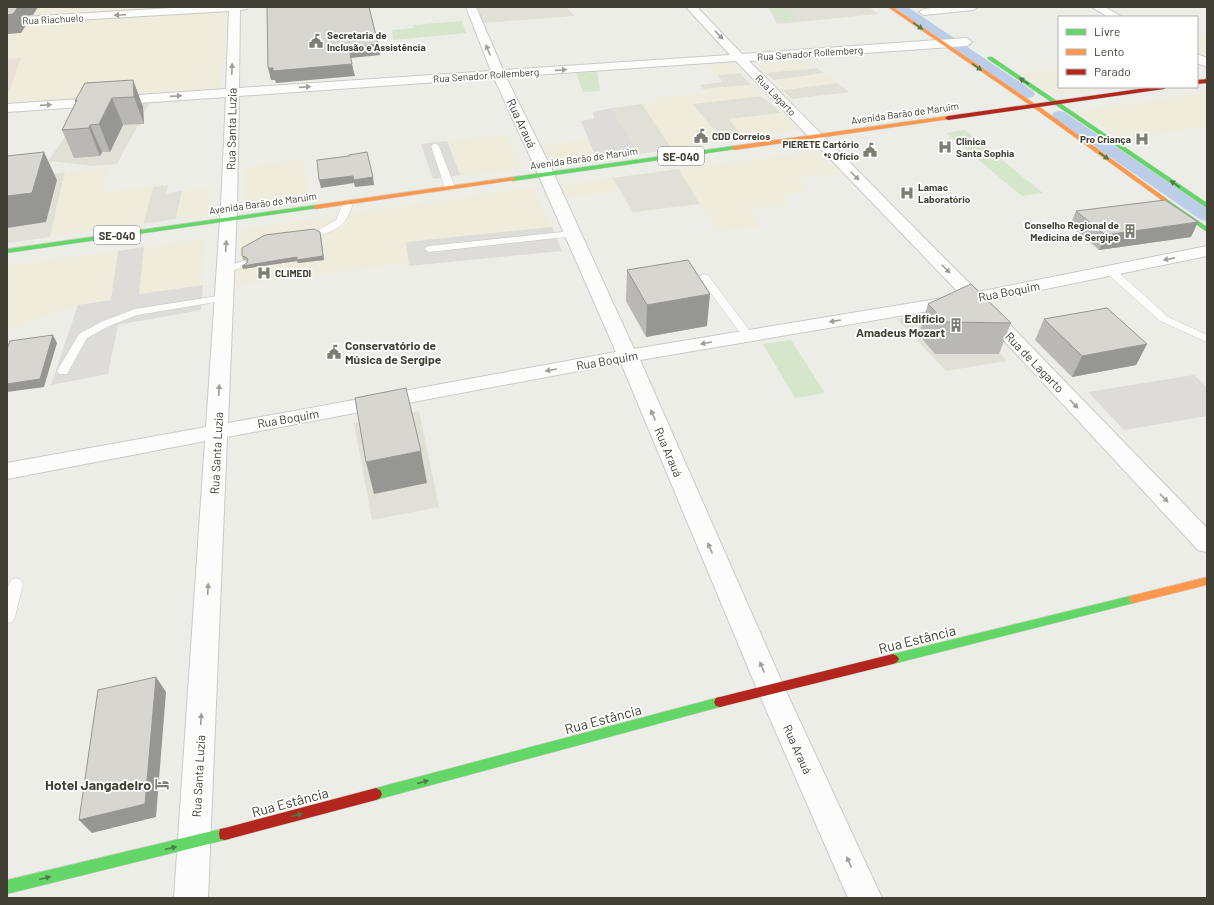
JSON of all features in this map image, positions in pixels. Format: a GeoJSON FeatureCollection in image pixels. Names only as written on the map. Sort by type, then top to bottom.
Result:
{"type":"FeatureCollection","features":[{"type":"Feature","properties":{"kind":"street","name":"Rua Riachuelo"},"geometry":{"type":"LineString","coordinates":[[7,21],[238,7]]}},
{"type":"Feature","properties":{"kind":"street","name":"Rua Santa Luzia"},"geometry":{"type":"LineString","coordinates":[[191,898],[224,298],[234,267],[228,220],[232,92],[238,7]]}},
{"type":"Feature","properties":{"kind":"street","name":"Rua Arauá"},"geometry":{"type":"LineString","coordinates":[[471,7],[498,74],[546,174],[628,356],[771,690],[865,898]]}},
{"type":"Feature","properties":{"kind":"street","name":"Rua Lagarto"},"geometry":{"type":"LineString","coordinates":[[692,7],[822,143]]}},
{"type":"Feature","properties":{"kind":"street"},"geometry":{"type":"LineString","coordinates":[[890,7],[958,42],[1036,107],[1207,230]]}},
{"type":"Feature","properties":{"kind":"street"},"geometry":{"type":"LineString","coordinates":[[920,10],[973,7]]}},
{"type":"Feature","properties":{"kind":"street"},"geometry":{"type":"LineString","coordinates":[[1097,7],[1114,16]]}},
{"type":"Feature","properties":{"kind":"street"},"geometry":{"type":"LineString","coordinates":[[920,10],[936,21]]}},
{"type":"Feature","properties":{"kind":"street","name":"Rua Senador Rollemberg"},"geometry":{"type":"LineString","coordinates":[[7,108],[958,42]]}},
{"type":"Feature","properties":{"kind":"street"},"geometry":{"type":"LineString","coordinates":[[984,54],[1207,206]]}},
{"type":"Feature","properties":{"kind":"street"},"geometry":{"type":"LineString","coordinates":[[1198,58],[1207,63]]}},
{"type":"Feature","properties":{"kind":"street","name":"Avenida Barão de Maruim"},"geometry":{"type":"LineString","coordinates":[[7,251],[546,174],[822,143],[1158,88]]}},
{"type":"Feature","properties":{"kind":"street","name":"Rua de Lagarto"},"geometry":{"type":"LineString","coordinates":[[822,143],[974,298],[1207,543]]}},
{"type":"Feature","properties":{"kind":"street","name":"Rua Boquim"},"geometry":{"type":"LineString","coordinates":[[7,471],[628,356],[974,298],[1207,251]]}},
{"type":"Feature","properties":{"kind":"street","name":"Rua Estância"},"geometry":{"type":"LineString","coordinates":[[7,887],[194,842],[771,690],[1207,581]]}},
{"type":"Feature","properties":{"kind":"lane"},"geometry":{"type":"LineString","coordinates":[[435,146],[450,188]]}},
{"type":"Feature","properties":{"kind":"lane"},"geometry":{"type":"LineString","coordinates":[[321,232],[331,228],[344,218],[348,203]]}},
{"type":"Feature","properties":{"kind":"lane"},"geometry":{"type":"LineString","coordinates":[[429,250],[572,234]]}},
{"type":"Feature","properties":{"kind":"lane"},"geometry":{"type":"LineString","coordinates":[[1108,271],[1114,274],[1164,319],[1207,339]]}},
{"type":"Feature","properties":{"kind":"lane"},"geometry":{"type":"LineString","coordinates":[[704,277],[748,336]]}},
{"type":"Feature","properties":{"kind":"lane"},"geometry":{"type":"LineString","coordinates":[[63,371],[84,336],[105,324],[135,312],[224,298]]}},
{"type":"Feature","properties":{"kind":"lane"},"geometry":{"type":"LineString","coordinates":[[7,617],[16,584]]}},
{"type":"Feature","properties":{"kind":"shaded area"},"geometry":{"type":"Polygon","coordinates":[[[7,7],[206,7],[7,19],[7,7]]]}},
{"type":"Feature","properties":{"kind":"shaded area"},"geometry":{"type":"Polygon","coordinates":[[[477,7],[566,7],[575,16],[483,23],[477,7]]]}},
{"type":"Feature","properties":{"kind":"shaded area"},"geometry":{"type":"Polygon","coordinates":[[[768,7],[869,7],[878,14],[777,24],[768,7]]]}},
{"type":"Feature","properties":{"kind":"shaded area"},"geometry":{"type":"Polygon","coordinates":[[[227,11],[221,88],[7,103],[7,25],[227,11]]]}},
{"type":"Feature","properties":{"kind":"shaded area"},"geometry":{"type":"Polygon","coordinates":[[[1207,37],[1207,58],[1198,54],[1198,38],[1207,37]]]}},
{"type":"Feature","properties":{"kind":"shaded area"},"geometry":{"type":"Polygon","coordinates":[[[21,58],[9,91],[7,91],[7,59],[21,58]]]}},
{"type":"Feature","properties":{"kind":"shaded area"},"geometry":{"type":"Polygon","coordinates":[[[803,62],[811,68],[765,73],[758,65],[803,62]]]}},
{"type":"Feature","properties":{"kind":"shaded area"},"geometry":{"type":"Polygon","coordinates":[[[731,63],[740,73],[718,75],[707,65],[731,63]]]}},
{"type":"Feature","properties":{"kind":"shaded area"},"geometry":{"type":"Polygon","coordinates":[[[817,68],[824,73],[774,80],[765,73],[817,68]]]}},
{"type":"Feature","properties":{"kind":"shaded area"},"geometry":{"type":"Polygon","coordinates":[[[1058,69],[1058,88],[1106,88],[1054,95],[1021,74],[1058,69]]]}},
{"type":"Feature","properties":{"kind":"shaded area"},"geometry":{"type":"Polygon","coordinates":[[[740,73],[751,85],[703,89],[700,85],[722,82],[718,75],[740,73]]]}},
{"type":"Feature","properties":{"kind":"shaded area"},"geometry":{"type":"Polygon","coordinates":[[[828,74],[837,83],[782,90],[774,80],[828,74]]]}},
{"type":"Feature","properties":{"kind":"shaded area"},"geometry":{"type":"Polygon","coordinates":[[[837,83],[849,92],[792,99],[782,90],[837,83]]]}},
{"type":"Feature","properties":{"kind":"shaded area"},"geometry":{"type":"Polygon","coordinates":[[[751,85],[761,96],[692,104],[722,139],[672,149],[642,104],[660,102],[656,97],[705,93],[703,89],[751,85]]]}},
{"type":"Feature","properties":{"kind":"shaded area"},"geometry":{"type":"Polygon","coordinates":[[[1207,92],[1207,127],[1117,139],[1077,111],[1207,92]]]}},
{"type":"Feature","properties":{"kind":"shaded area"},"geometry":{"type":"Polygon","coordinates":[[[761,96],[781,113],[729,119],[743,137],[722,139],[692,104],[761,96]]]}},
{"type":"Feature","properties":{"kind":"shaded area"},"geometry":{"type":"Polygon","coordinates":[[[150,103],[117,164],[93,166],[48,161],[86,107],[150,103]]]}},
{"type":"Feature","properties":{"kind":"shaded area"},"geometry":{"type":"Polygon","coordinates":[[[642,104],[672,149],[639,154],[612,108],[642,104]]]}},
{"type":"Feature","properties":{"kind":"shaded area"},"geometry":{"type":"Polygon","coordinates":[[[612,108],[639,154],[597,160],[581,121],[594,119],[593,112],[612,108]]]}},
{"type":"Feature","properties":{"kind":"shaded area"},"geometry":{"type":"Polygon","coordinates":[[[781,113],[798,130],[743,137],[729,119],[781,113]]]}},
{"type":"Feature","properties":{"kind":"shaded area"},"geometry":{"type":"Polygon","coordinates":[[[507,134],[523,169],[433,179],[421,144],[507,134]]]}},
{"type":"Feature","properties":{"kind":"shaded area"},"geometry":{"type":"Polygon","coordinates":[[[588,139],[597,160],[552,165],[542,145],[588,139]]]}},
{"type":"Feature","properties":{"kind":"shaded area"},"geometry":{"type":"Polygon","coordinates":[[[447,141],[460,175],[433,179],[421,144],[447,141]]]}},
{"type":"Feature","properties":{"kind":"shaded area"},"geometry":{"type":"Polygon","coordinates":[[[817,151],[840,173],[799,178],[808,191],[782,194],[789,205],[749,208],[762,227],[716,231],[679,169],[817,151]]]}},
{"type":"Feature","properties":{"kind":"shaded area"},"geometry":{"type":"Polygon","coordinates":[[[304,159],[310,201],[244,209],[244,167],[304,159]]]}},
{"type":"Feature","properties":{"kind":"shaded area"},"geometry":{"type":"Polygon","coordinates":[[[109,168],[104,191],[153,187],[143,224],[50,237],[65,172],[109,168]]]}},
{"type":"Feature","properties":{"kind":"shaded area"},"geometry":{"type":"Polygon","coordinates":[[[679,169],[700,204],[633,212],[612,178],[679,169]]]}},
{"type":"Feature","properties":{"kind":"shaded area"},"geometry":{"type":"Polygon","coordinates":[[[65,172],[50,237],[7,243],[7,180],[65,172]]]}},
{"type":"Feature","properties":{"kind":"shaded area"},"geometry":{"type":"Polygon","coordinates":[[[612,178],[620,191],[565,198],[557,185],[612,178]]]}},
{"type":"Feature","properties":{"kind":"shaded area"},"geometry":{"type":"Polygon","coordinates":[[[168,185],[166,193],[182,191],[176,219],[143,224],[153,187],[168,185]]]}},
{"type":"Feature","properties":{"kind":"shaded area"},"geometry":{"type":"Polygon","coordinates":[[[210,187],[208,215],[176,219],[182,191],[210,187]]]}},
{"type":"Feature","properties":{"kind":"shaded area"},"geometry":{"type":"Polygon","coordinates":[[[534,187],[562,251],[409,266],[407,263],[236,286],[241,229],[534,187]]]}},
{"type":"Feature","properties":{"kind":"shaded area"},"geometry":{"type":"Polygon","coordinates":[[[552,227],[562,251],[409,266],[406,242],[552,227]]]}},
{"type":"Feature","properties":{"kind":"shaded area"},"geometry":{"type":"Polygon","coordinates":[[[205,239],[203,285],[138,294],[144,247],[205,239]]]}},
{"type":"Feature","properties":{"kind":"shaded area"},"geometry":{"type":"Polygon","coordinates":[[[144,247],[139,294],[203,285],[201,310],[118,325],[108,374],[51,385],[78,305],[111,300],[118,251],[144,247]]]}},
{"type":"Feature","properties":{"kind":"shaded area"},"geometry":{"type":"Polygon","coordinates":[[[118,251],[111,300],[78,305],[7,330],[7,265],[118,251]]]}},
{"type":"Feature","properties":{"kind":"shaded area"},"geometry":{"type":"Polygon","coordinates":[[[957,307],[1007,361],[946,371],[897,319],[957,307]]]}},
{"type":"Feature","properties":{"kind":"shaded area"},"geometry":{"type":"Polygon","coordinates":[[[1194,375],[1207,387],[1207,416],[1124,430],[1088,392],[1194,375]]]}},
{"type":"Feature","properties":{"kind":"shaded area"},"geometry":{"type":"Polygon","coordinates":[[[419,411],[439,507],[372,520],[354,423],[419,411]]]}},
{"type":"Feature","properties":{"kind":"green space"},"geometry":{"type":"Polygon","coordinates":[[[784,7],[797,19],[782,20],[771,9],[784,7]]]}},
{"type":"Feature","properties":{"kind":"green space"},"geometry":{"type":"Polygon","coordinates":[[[462,21],[466,33],[393,40],[392,30],[413,28],[413,25],[462,21]]]}},
{"type":"Feature","properties":{"kind":"green space"},"geometry":{"type":"Polygon","coordinates":[[[597,72],[600,91],[583,92],[576,73],[597,72]]]}},
{"type":"Feature","properties":{"kind":"green space"},"geometry":{"type":"Polygon","coordinates":[[[965,130],[1043,193],[1022,196],[946,133],[965,130]]]}},
{"type":"Feature","properties":{"kind":"green space"},"geometry":{"type":"Polygon","coordinates":[[[791,340],[825,393],[795,398],[763,344],[791,340]]]}},
{"type":"Feature","properties":{"kind":"building"},"geometry":{"type":"Polygon","coordinates":[[[7,7],[18,7],[13,14],[7,15],[7,7]]]}},
{"type":"Feature","properties":{"kind":"building"},"geometry":{"type":"Polygon","coordinates":[[[267,7],[369,7],[378,44],[349,47],[352,64],[273,71],[273,68],[268,68],[267,7]]]}},
{"type":"Feature","properties":{"kind":"building"},"geometry":{"type":"Polygon","coordinates":[[[133,80],[134,97],[112,98],[99,124],[90,125],[89,128],[62,130],[85,83],[133,80]]]}},
{"type":"Feature","properties":{"kind":"building"},"geometry":{"type":"Polygon","coordinates":[[[44,152],[32,193],[7,196],[7,156],[44,152]]]}},
{"type":"Feature","properties":{"kind":"building"},"geometry":{"type":"Polygon","coordinates":[[[367,152],[373,177],[354,180],[353,176],[319,180],[317,160],[367,152]]]}},
{"type":"Feature","properties":{"kind":"building"},"geometry":{"type":"Polygon","coordinates":[[[1165,200],[1198,222],[1105,235],[1076,211],[1165,200]]]}},
{"type":"Feature","properties":{"kind":"building"},"geometry":{"type":"Polygon","coordinates":[[[314,229],[320,232],[323,256],[297,260],[297,257],[242,266],[247,263],[248,259],[242,256],[242,248],[265,235],[314,229]]]}},
{"type":"Feature","properties":{"kind":"building"},"geometry":{"type":"Polygon","coordinates":[[[688,260],[710,294],[647,305],[627,270],[688,260]]]}},
{"type":"Feature","properties":{"kind":"building"},"geometry":{"type":"Polygon","coordinates":[[[971,284],[1011,323],[945,322],[928,304],[971,284]]]}},
{"type":"Feature","properties":{"kind":"building"},"geometry":{"type":"Polygon","coordinates":[[[1107,308],[1147,344],[1082,356],[1044,319],[1107,308]]]}},
{"type":"Feature","properties":{"kind":"building"},"geometry":{"type":"Polygon","coordinates":[[[53,335],[40,379],[7,384],[7,349],[10,341],[53,335]]]}},
{"type":"Feature","properties":{"kind":"building"},"geometry":{"type":"Polygon","coordinates":[[[406,388],[421,451],[366,462],[355,398],[406,388]]]}},
{"type":"Feature","properties":{"kind":"building"},"geometry":{"type":"Polygon","coordinates":[[[156,677],[145,804],[79,820],[98,690],[156,677]]]}},
{"type":"Feature","properties":{"kind":"waterway"},"geometry":{"type":"LineString","coordinates":[[900,7],[1028,94]]}},
{"type":"Feature","properties":{"kind":"waterway"},"geometry":{"type":"LineString","coordinates":[[1059,115],[1207,216]]}},
{"type":"Feature","properties":{"kind":"traffic: fast"},"geometry":{"type":"LineString","coordinates":[[990,58],[1207,206]]}},
{"type":"Feature","properties":{"kind":"traffic: fast"},"geometry":{"type":"LineString","coordinates":[[513,179],[734,148]]}},
{"type":"Feature","properties":{"kind":"traffic: fast"},"geometry":{"type":"LineString","coordinates":[[1165,200],[1207,230]]}},
{"type":"Feature","properties":{"kind":"traffic: fast"},"geometry":{"type":"LineString","coordinates":[[7,251],[316,207]]}},
{"type":"Feature","properties":{"kind":"traffic: fast"},"geometry":{"type":"LineString","coordinates":[[893,659],[1134,599]]}},
{"type":"Feature","properties":{"kind":"traffic: fast"},"geometry":{"type":"LineString","coordinates":[[376,794],[720,702]]}},
{"type":"Feature","properties":{"kind":"traffic: fast"},"geometry":{"type":"LineString","coordinates":[[7,887],[225,834]]}},
{"type":"Feature","properties":{"kind":"traffic: slow"},"geometry":{"type":"LineString","coordinates":[[890,7],[1039,109],[1165,200]]}},
{"type":"Feature","properties":{"kind":"traffic: slow"},"geometry":{"type":"LineString","coordinates":[[734,148],[948,118]]}},
{"type":"Feature","properties":{"kind":"traffic: slow"},"geometry":{"type":"LineString","coordinates":[[316,207],[513,179]]}},
{"type":"Feature","properties":{"kind":"traffic: slow"},"geometry":{"type":"LineString","coordinates":[[1134,599],[1207,581]]}},
{"type":"Feature","properties":{"kind":"traffic: jam"},"geometry":{"type":"LineString","coordinates":[[1198,82],[1207,81]]}},
{"type":"Feature","properties":{"kind":"traffic: jam"},"geometry":{"type":"LineString","coordinates":[[948,118],[1157,88]]}},
{"type":"Feature","properties":{"kind":"traffic: jam"},"geometry":{"type":"LineString","coordinates":[[720,702],[893,659]]}},
{"type":"Feature","properties":{"kind":"traffic: jam"},"geometry":{"type":"LineString","coordinates":[[225,834],[376,794]]}},
{"type":"Feature","properties":{"kind":"place","name":"Secretaria de Inclusão e Assistência"},"geometry":{"type":"Point","coordinates":[316,41]}},
{"type":"Feature","properties":{"kind":"place","name":"CDD Correios"},"geometry":{"type":"Point","coordinates":[701,136]}},
{"type":"Feature","properties":{"kind":"place","name":"Pro Criança"},"geometry":{"type":"Point","coordinates":[1142,139]}},
{"type":"Feature","properties":{"kind":"place","name":"Clinica Santa Sophia"},"geometry":{"type":"Point","coordinates":[945,147]}},
{"type":"Feature","properties":{"kind":"place","name":"PIERETE Cartório *º Ofício"},"geometry":{"type":"Point","coordinates":[870,150]}},
{"type":"Feature","properties":{"kind":"place","name":"Lamac Laboratório"},"geometry":{"type":"Point","coordinates":[907,193]}},
{"type":"Feature","properties":{"kind":"place","name":"Conselho Regional de Medicina de Sergipe"},"geometry":{"type":"Point","coordinates":[1130,231]}},
{"type":"Feature","properties":{"kind":"place","name":"CLIMEDI"},"geometry":{"type":"Point","coordinates":[264,273]}},
{"type":"Feature","properties":{"kind":"place","name":"Edifício Amadeus Mozart"},"geometry":{"type":"Point","coordinates":[956,325]}},
{"type":"Feature","properties":{"kind":"place","name":"Conservatório de Música de Sergipe"},"geometry":{"type":"Point","coordinates":[334,352]}},
{"type":"Feature","properties":{"kind":"place","name":"Hotel Jangadeiro"},"geometry":{"type":"Point","coordinates":[162,784]}}]}
